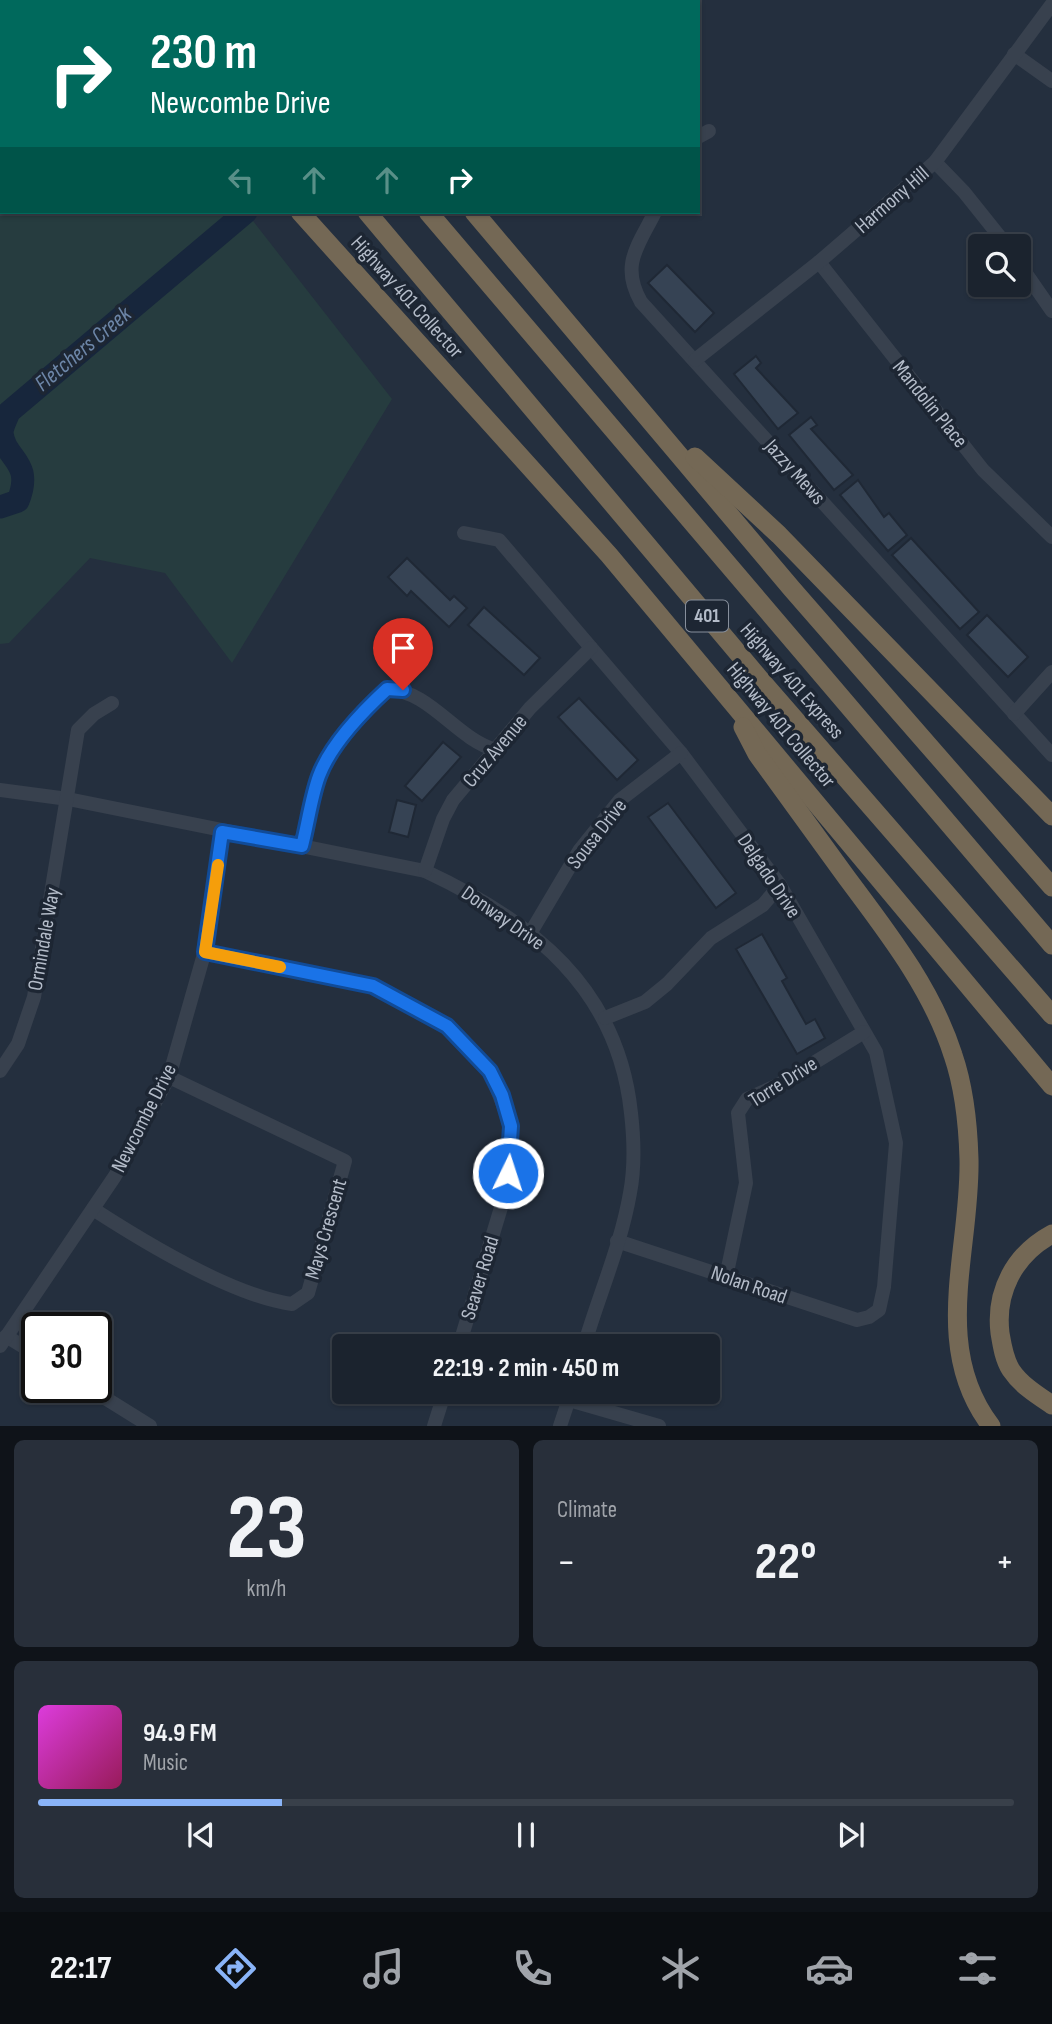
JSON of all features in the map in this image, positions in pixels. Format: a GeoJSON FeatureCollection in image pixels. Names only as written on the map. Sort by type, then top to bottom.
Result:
{"type":"FeatureCollection","features":[{"type":"Feature","properties":{"kind":"highway","name":"Highway 401 Collector"},"geometry":{"type":"LineString","coordinates":[[302,214],[609,555],[1052,1086]]}},
{"type":"Feature","properties":{"kind":"highway","name":"Highway 401 Express"},"geometry":{"type":"LineString","coordinates":[[369,214],[760,678],[1052,1015]]}},
{"type":"Feature","properties":{"kind":"highway","name":"Highway 401 Express"},"geometry":{"type":"LineString","coordinates":[[430,214],[1052,945]]}},
{"type":"Feature","properties":{"kind":"highway"},"geometry":{"type":"LineString","coordinates":[[476,214],[792,589],[1052,887]]}},
{"type":"Feature","properties":{"kind":"highway"},"geometry":{"type":"LineString","coordinates":[[634,399],[779,535],[1052,816]]}},
{"type":"Feature","properties":{"kind":"highway"},"geometry":{"type":"LineString","coordinates":[[727,695],[757,754],[904,956],[925,993],[953,1054],[963,1094],[969,1160],[958,1307],[958,1347],[963,1375],[976,1405],[991,1426]]}},
{"type":"Feature","properties":{"kind":"highway"},"geometry":{"type":"LineString","coordinates":[[1052,1234],[1037,1242],[1016,1263],[1004,1287],[999,1319],[1002,1348],[1010,1369],[1031,1391],[1052,1405]]}},
{"type":"Feature","properties":{"kind":"street","name":"Harmony Hill"},"geometry":{"type":"LineString","coordinates":[[695,360],[819,261],[935,162],[1052,4]]}},
{"type":"Feature","properties":{"kind":"street"},"geometry":{"type":"LineString","coordinates":[[1014,54],[1052,82]]}},
{"type":"Feature","properties":{"kind":"street"},"geometry":{"type":"LineString","coordinates":[[935,162],[964,192],[998,234]]}},
{"type":"Feature","properties":{"kind":"street","name":"Jazzy Mews"},"geometry":{"type":"LineString","coordinates":[[654,214],[633,257],[630,279],[641,302],[1052,755]]}},
{"type":"Feature","properties":{"kind":"street","name":"Mandolin Place"},"geometry":{"type":"LineString","coordinates":[[819,261],[983,470],[1052,537]]}},
{"type":"Feature","properties":{"kind":"street"},"geometry":{"type":"LineString","coordinates":[[1031,281],[1052,311]]}},
{"type":"Feature","properties":{"kind":"street","name":"Delgado Drive"},"geometry":{"type":"LineString","coordinates":[[464,533],[499,540],[681,752],[780,885],[876,1052],[896,1143],[879,1310]]}},
{"type":"Feature","properties":{"kind":"street","name":"Cruz Avenue"},"geometry":{"type":"LineString","coordinates":[[425,871],[443,818],[453,800],[530,708],[591,648]]}},
{"type":"Feature","properties":{"kind":"street"},"geometry":{"type":"LineString","coordinates":[[1014,714],[1052,671]]}},
{"type":"Feature","properties":{"kind":"street"},"geometry":{"type":"LineString","coordinates":[[302,846],[319,776],[368,706],[387,689],[403,690],[449,719],[480,745],[496,750]]}},
{"type":"Feature","properties":{"kind":"street","name":"Ormindale Way"},"geometry":{"type":"LineString","coordinates":[[0,1071],[18,1044],[34,997],[78,730],[94,714],[112,703]]}},
{"type":"Feature","properties":{"kind":"street","name":"Sousa Drive"},"geometry":{"type":"LineString","coordinates":[[531,932],[579,851],[620,800],[681,752]]}},
{"type":"Feature","properties":{"kind":"street","name":"Donway Drive"},"geometry":{"type":"LineString","coordinates":[[0,790],[68,799],[425,871],[478,896],[531,932],[571,971],[605,1018],[623,1066],[634,1144],[631,1192],[588,1334]]}},
{"type":"Feature","properties":{"kind":"street","name":"Newcombe Drive"},"geometry":{"type":"LineString","coordinates":[[3,1341],[93,1209],[169,1077],[205,952],[222,832]]}},
{"type":"Feature","properties":{"kind":"street"},"geometry":{"type":"LineString","coordinates":[[605,1018],[645,1002],[667,984],[711,938],[764,905],[780,885]]}},
{"type":"Feature","properties":{"kind":"street","name":"Seaver Road"},"geometry":{"type":"LineString","coordinates":[[205,952],[373,986],[447,1026],[490,1071],[511,1126],[506,1191],[463,1334]]}},
{"type":"Feature","properties":{"kind":"street","name":"Torre Drive"},"geometry":{"type":"LineString","coordinates":[[726,1277],[746,1183],[738,1112],[747,1099],[778,1085],[864,1032]]}},
{"type":"Feature","properties":{"kind":"street","name":"Mays Crescent"},"geometry":{"type":"LineString","coordinates":[[93,1209],[162,1252],[269,1301],[292,1304],[308,1293],[345,1161],[169,1077]]}},
{"type":"Feature","properties":{"kind":"street","name":"Nolan Road"},"geometry":{"type":"LineString","coordinates":[[617,1241],[857,1320],[869,1317],[879,1310]]}},
{"type":"Feature","properties":{"kind":"street"},"geometry":{"type":"LineString","coordinates":[[3,1341],[21,1348]]}},
{"type":"Feature","properties":{"kind":"street"},"geometry":{"type":"LineString","coordinates":[[111,1403],[142,1424]]}},
{"type":"Feature","properties":{"kind":"street"},"geometry":{"type":"LineString","coordinates":[[434,1426],[441,1404]]}},
{"type":"Feature","properties":{"kind":"street"},"geometry":{"type":"LineString","coordinates":[[560,1426],[567,1404]]}},
{"type":"Feature","properties":{"kind":"street"},"geometry":{"type":"LineString","coordinates":[[594,1404],[659,1426]]}},
{"type":"Feature","properties":{"kind":"green space"},"geometry":{"type":"Polygon","coordinates":[[[0,214],[248,214],[392,399],[232,663],[165,573],[90,558],[9,643],[0,644],[0,214]]]}},
{"type":"Feature","properties":{"kind":"building"},"geometry":{"type":"Polygon","coordinates":[[[667,265],[714,313],[695,332],[648,283],[667,265]]]}},
{"type":"Feature","properties":{"kind":"building"},"geometry":{"type":"Polygon","coordinates":[[[756,356],[761,363],[756,368],[798,413],[778,429],[734,374],[756,356]]]}},
{"type":"Feature","properties":{"kind":"building"},"geometry":{"type":"Polygon","coordinates":[[[811,417],[817,425],[811,429],[853,475],[834,490],[789,435],[811,417]]]}},
{"type":"Feature","properties":{"kind":"building"},"geometry":{"type":"Polygon","coordinates":[[[858,480],[884,517],[889,513],[907,535],[888,551],[840,495],[858,480]]]}},
{"type":"Feature","properties":{"kind":"building"},"geometry":{"type":"Polygon","coordinates":[[[911,538],[979,612],[960,629],[892,555],[911,538]]]}},
{"type":"Feature","properties":{"kind":"building"},"geometry":{"type":"Polygon","coordinates":[[[407,558],[450,600],[454,596],[467,608],[449,627],[411,591],[407,596],[388,577],[407,558]]]}},
{"type":"Feature","properties":{"kind":"building"},"geometry":{"type":"Polygon","coordinates":[[[484,607],[540,658],[524,675],[468,625],[484,607]]]}},
{"type":"Feature","properties":{"kind":"building"},"geometry":{"type":"Polygon","coordinates":[[[987,615],[1028,657],[1008,677],[967,635],[987,615]]]}},
{"type":"Feature","properties":{"kind":"building"},"geometry":{"type":"Polygon","coordinates":[[[579,698],[638,760],[617,780],[558,717],[579,698]]]}},
{"type":"Feature","properties":{"kind":"building"},"geometry":{"type":"Polygon","coordinates":[[[443,742],[461,757],[422,801],[405,786],[443,742]]]}},
{"type":"Feature","properties":{"kind":"building"},"geometry":{"type":"Polygon","coordinates":[[[397,800],[416,805],[408,837],[389,832],[397,800]]]}},
{"type":"Feature","properties":{"kind":"building"},"geometry":{"type":"Polygon","coordinates":[[[668,803],[736,893],[716,908],[648,817],[668,803]]]}},
{"type":"Feature","properties":{"kind":"building"},"geometry":{"type":"Polygon","coordinates":[[[762,934],[787,978],[782,981],[806,1024],[815,1019],[825,1038],[797,1054],[736,949],[762,934]]]}},
{"type":"Feature","properties":{"kind":"waterway","name":"Fletchers Creek"},"geometry":{"type":"LineString","coordinates":[[0,507],[18,501],[22,488],[21,469],[4,442],[2,433],[9,412],[244,214]]}},
{"type":"Feature","properties":{"kind":"slow traffic"},"geometry":{"type":"LineString","coordinates":[[218,865],[205,952],[280,967]]}},
{"type":"Feature","properties":{"kind":"route"},"geometry":{"type":"LineString","coordinates":[[403,690],[387,689],[368,706],[332,752],[319,776],[302,846],[222,832],[205,952],[373,986],[447,1026],[471,1048],[490,1071],[502,1095],[511,1126],[508,1173]]}}]}
